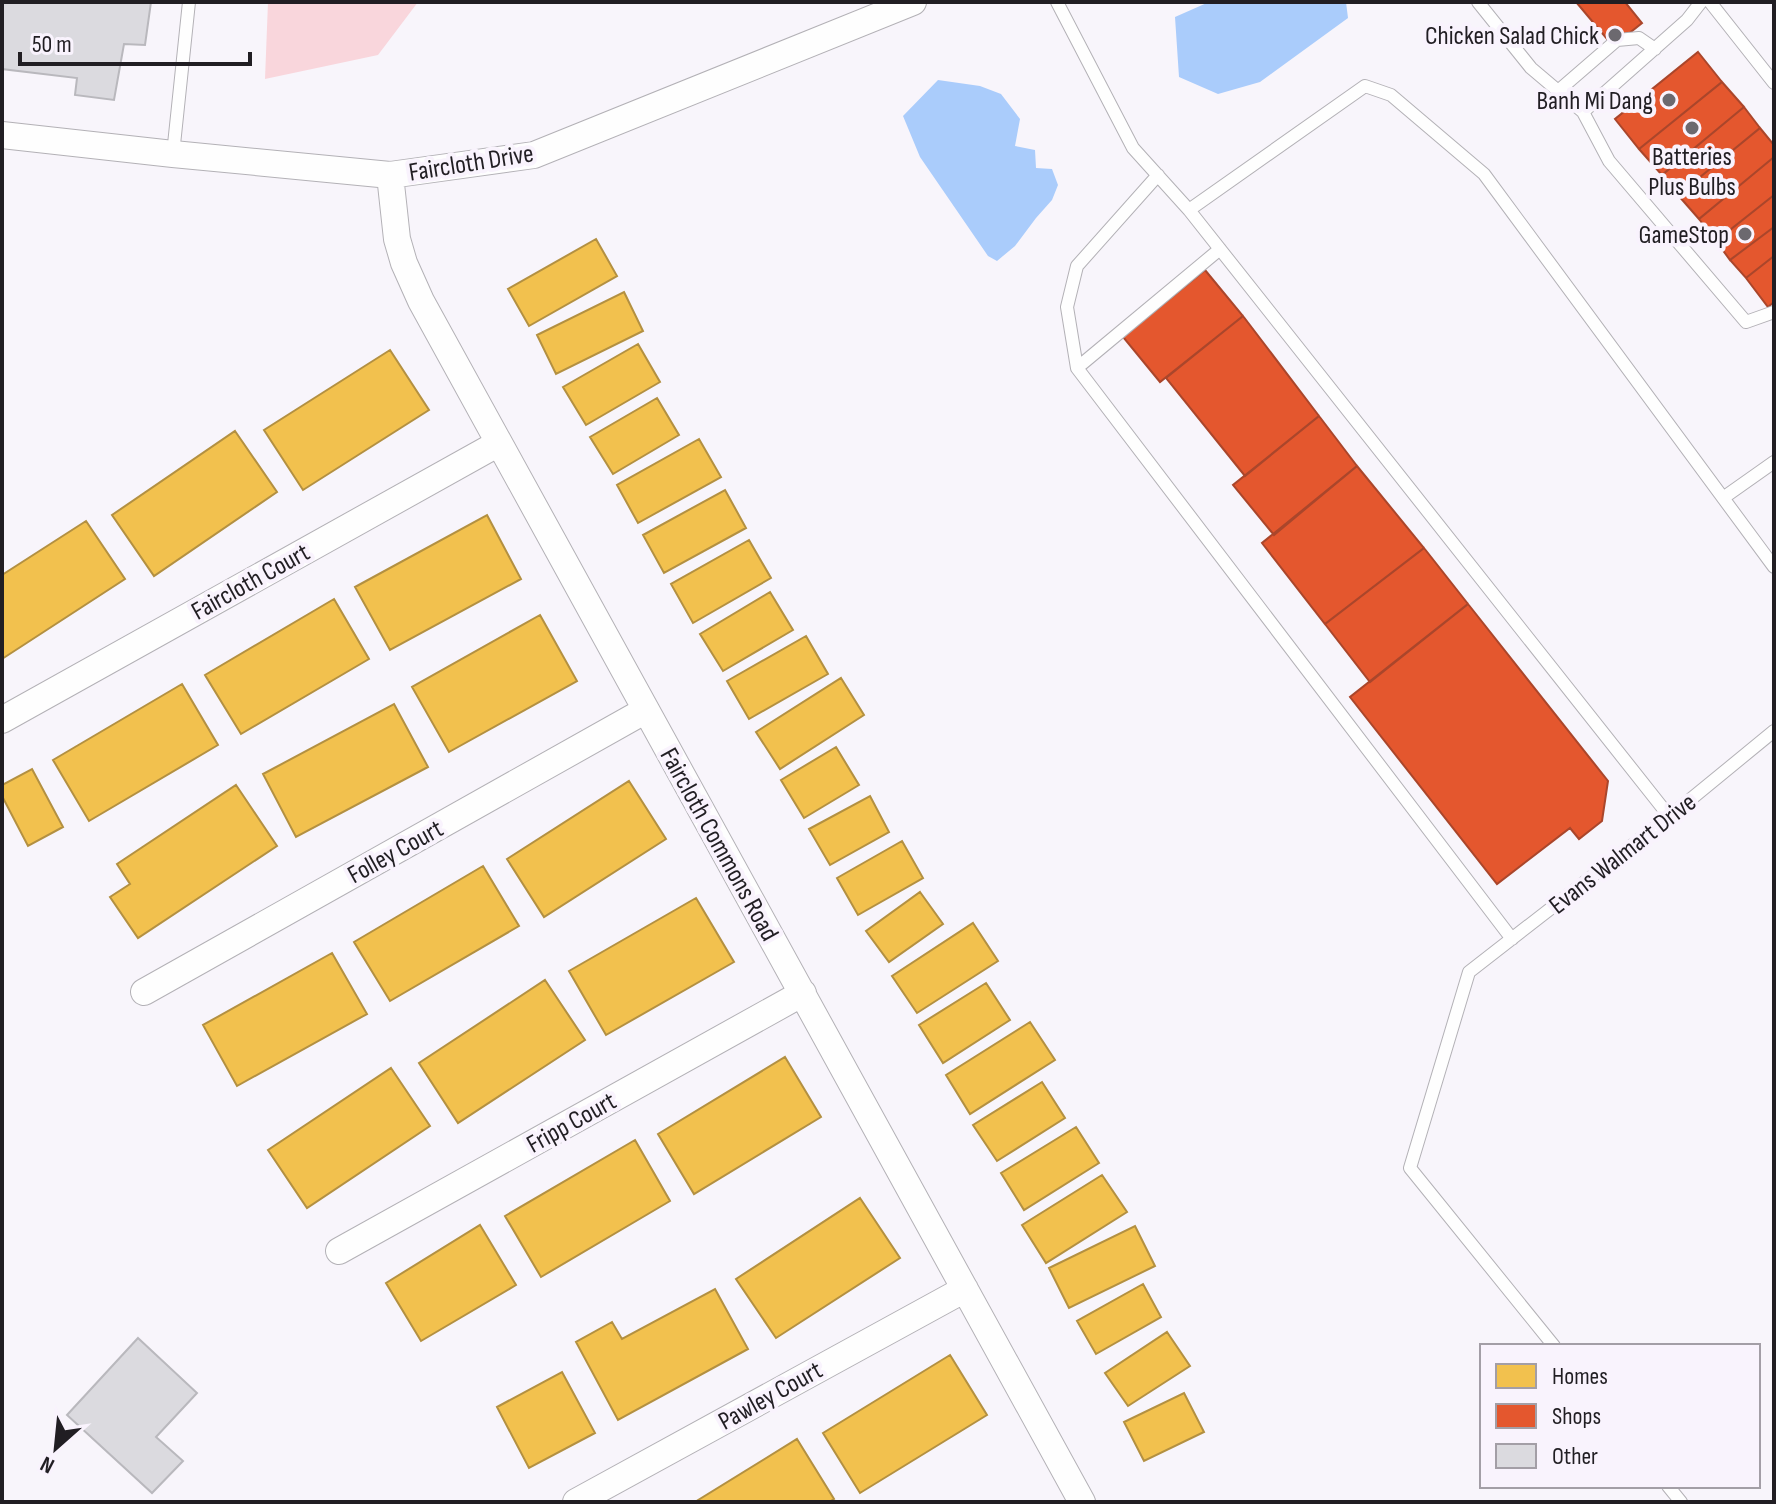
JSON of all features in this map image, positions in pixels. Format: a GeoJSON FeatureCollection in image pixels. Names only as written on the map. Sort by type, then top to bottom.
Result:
{"type":"FeatureCollection","features":[{"type":"Feature","properties":{"kind":"street","name":"Faircloth Drive"},"geometry":{"type":"LineString","coordinates":[[2,135],[390,175],[534,155],[913,2]]}},
{"type":"Feature","properties":{"kind":"street","name":"Faircloth Commons Road"},"geometry":{"type":"LineString","coordinates":[[390,175],[397,239],[421,301],[1082,1502]]}},
{"type":"Feature","properties":{"kind":"street","name":"Faircloth Court"},"geometry":{"type":"LineString","coordinates":[[2,720],[499,443]]}},
{"type":"Feature","properties":{"kind":"street","name":"Folley Court"},"geometry":{"type":"LineString","coordinates":[[144,992],[646,710]]}},
{"type":"Feature","properties":{"kind":"street","name":"Fripp Court"},"geometry":{"type":"LineString","coordinates":[[339,1251],[803,993]]}},
{"type":"Feature","properties":{"kind":"street","name":"Pawley Court"},"geometry":{"type":"LineString","coordinates":[[576,1502],[965,1289]]}},
{"type":"Feature","properties":{"kind":"lane"},"geometry":{"type":"LineString","coordinates":[[173,154],[189,2]]}},
{"type":"Feature","properties":{"kind":"lane"},"geometry":{"type":"LineString","coordinates":[[1057,2],[1133,148],[1189,210],[1669,816]]}},
{"type":"Feature","properties":{"kind":"lane"},"geometry":{"type":"LineString","coordinates":[[1478,2],[1531,68],[1583,112],[1609,161],[1746,322],[1774,312]]}},
{"type":"Feature","properties":{"kind":"lane"},"geometry":{"type":"LineString","coordinates":[[1583,112],[1687,20],[1701,2]]}},
{"type":"Feature","properties":{"kind":"lane"},"geometry":{"type":"LineString","coordinates":[[1710,2],[1774,83]]}},
{"type":"Feature","properties":{"kind":"lane"},"geometry":{"type":"LineString","coordinates":[[1558,91],[1617,40],[1639,38],[1655,49]]}},
{"type":"Feature","properties":{"kind":"lane"},"geometry":{"type":"LineString","coordinates":[[1189,210],[1365,86],[1391,95],[1484,174],[1774,567]]}},
{"type":"Feature","properties":{"kind":"lane"},"geometry":{"type":"LineString","coordinates":[[1158,175],[1077,266],[1067,307],[1077,368],[1512,939]]}},
{"type":"Feature","properties":{"kind":"lane"},"geometry":{"type":"LineString","coordinates":[[1077,368],[1220,249]]}},
{"type":"Feature","properties":{"kind":"lane"},"geometry":{"type":"LineString","coordinates":[[1723,498],[1772,468]]}},
{"type":"Feature","properties":{"kind":"lane","name":"Evans Walmart Drive"},"geometry":{"type":"LineString","coordinates":[[1552,1344],[1410,1168],[1469,972],[1774,731]]}},
{"type":"Feature","properties":{"kind":"shaded area"},"geometry":{"type":"Polygon","coordinates":[[[268,2],[418,2],[378,55],[265,79],[268,2]]]}},
{"type":"Feature","properties":{"kind":"water"},"geometry":{"type":"Polygon","coordinates":[[[1209,2],[1346,2],[1348,18],[1260,82],[1218,94],[1179,77],[1175,17],[1209,2]]]}},
{"type":"Feature","properties":{"kind":"water"},"geometry":{"type":"Polygon","coordinates":[[[938,80],[980,86],[1001,94],[1020,119],[1015,146],[1035,150],[1036,168],[1052,169],[1058,185],[1052,200],[1015,246],[997,261],[988,256],[920,157],[903,116],[938,80]]]}},
{"type":"Feature","properties":{"kind":"building: Homes"},"geometry":{"type":"Polygon","coordinates":[[[596,239],[617,276],[529,326],[508,289],[596,239]]]}},
{"type":"Feature","properties":{"kind":"building: Homes"},"geometry":{"type":"Polygon","coordinates":[[[624,292],[643,331],[556,374],[537,335],[624,292]]]}},
{"type":"Feature","properties":{"kind":"building: Homes"},"geometry":{"type":"Polygon","coordinates":[[[638,344],[660,382],[586,425],[563,387],[638,344]]]}},
{"type":"Feature","properties":{"kind":"building: Homes"},"geometry":{"type":"Polygon","coordinates":[[[390,350],[429,410],[303,490],[264,430],[390,350]]]}},
{"type":"Feature","properties":{"kind":"building: Homes"},"geometry":{"type":"Polygon","coordinates":[[[657,398],[679,435],[613,474],[590,437],[657,398]]]}},
{"type":"Feature","properties":{"kind":"building: Homes"},"geometry":{"type":"Polygon","coordinates":[[[235,431],[277,492],[154,576],[112,515],[235,431]]]}},
{"type":"Feature","properties":{"kind":"building: Homes"},"geometry":{"type":"Polygon","coordinates":[[[699,439],[721,477],[638,523],[617,485],[699,439]]]}},
{"type":"Feature","properties":{"kind":"building: Homes"},"geometry":{"type":"Polygon","coordinates":[[[725,490],[746,528],[664,573],[643,535],[725,490]]]}},
{"type":"Feature","properties":{"kind":"building: Homes"},"geometry":{"type":"Polygon","coordinates":[[[487,515],[521,579],[390,650],[355,587],[487,515]]]}},
{"type":"Feature","properties":{"kind":"building: Homes"},"geometry":{"type":"Polygon","coordinates":[[[86,521],[125,579],[2,659],[2,575],[86,521]]]}},
{"type":"Feature","properties":{"kind":"building: Homes"},"geometry":{"type":"Polygon","coordinates":[[[749,540],[771,578],[693,623],[671,584],[749,540]]]}},
{"type":"Feature","properties":{"kind":"building: Homes"},"geometry":{"type":"Polygon","coordinates":[[[770,592],[793,630],[723,671],[700,634],[770,592]]]}},
{"type":"Feature","properties":{"kind":"building: Homes"},"geometry":{"type":"Polygon","coordinates":[[[334,599],[369,659],[241,734],[205,675],[334,599]]]}},
{"type":"Feature","properties":{"kind":"building: Homes"},"geometry":{"type":"Polygon","coordinates":[[[540,615],[577,681],[449,752],[412,687],[540,615]]]}},
{"type":"Feature","properties":{"kind":"building: Homes"},"geometry":{"type":"Polygon","coordinates":[[[806,636],[828,674],[749,719],[727,681],[806,636]]]}},
{"type":"Feature","properties":{"kind":"building: Homes"},"geometry":{"type":"Polygon","coordinates":[[[841,678],[864,715],[780,769],[756,732],[841,678]]]}},
{"type":"Feature","properties":{"kind":"building: Homes"},"geometry":{"type":"Polygon","coordinates":[[[182,684],[218,745],[89,821],[53,760],[182,684]]]}},
{"type":"Feature","properties":{"kind":"building: Homes"},"geometry":{"type":"Polygon","coordinates":[[[394,704],[428,767],[296,837],[263,774],[394,704]]]}},
{"type":"Feature","properties":{"kind":"building: Homes"},"geometry":{"type":"Polygon","coordinates":[[[836,747],[859,785],[804,818],[781,780],[836,747]]]}},
{"type":"Feature","properties":{"kind":"building: Homes"},"geometry":{"type":"Polygon","coordinates":[[[32,769],[63,827],[28,846],[2,796],[2,785],[32,769]]]}},
{"type":"Feature","properties":{"kind":"building: Homes"},"geometry":{"type":"Polygon","coordinates":[[[629,781],[666,839],[544,917],[507,859],[629,781]]]}},
{"type":"Feature","properties":{"kind":"building: Homes"},"geometry":{"type":"Polygon","coordinates":[[[236,785],[277,846],[138,938],[110,897],[130,884],[117,864],[236,785]]]}},
{"type":"Feature","properties":{"kind":"building: Homes"},"geometry":{"type":"Polygon","coordinates":[[[870,796],[889,832],[830,865],[809,829],[870,796]]]}},
{"type":"Feature","properties":{"kind":"building: Homes"},"geometry":{"type":"Polygon","coordinates":[[[902,841],[923,878],[858,915],[837,878],[902,841]]]}},
{"type":"Feature","properties":{"kind":"building: Homes"},"geometry":{"type":"Polygon","coordinates":[[[483,866],[519,926],[390,1001],[354,942],[483,866]]]}},
{"type":"Feature","properties":{"kind":"building: Homes"},"geometry":{"type":"Polygon","coordinates":[[[920,892],[943,924],[889,962],[866,931],[920,892]]]}},
{"type":"Feature","properties":{"kind":"building: Homes"},"geometry":{"type":"Polygon","coordinates":[[[696,898],[734,962],[606,1035],[569,971],[696,898]]]}},
{"type":"Feature","properties":{"kind":"building: Homes"},"geometry":{"type":"Polygon","coordinates":[[[973,923],[998,961],[917,1013],[892,976],[973,923]]]}},
{"type":"Feature","properties":{"kind":"building: Homes"},"geometry":{"type":"Polygon","coordinates":[[[332,953],[367,1014],[237,1086],[203,1025],[332,953]]]}},
{"type":"Feature","properties":{"kind":"building: Homes"},"geometry":{"type":"Polygon","coordinates":[[[545,980],[585,1040],[458,1123],[419,1063],[545,980]]]}},
{"type":"Feature","properties":{"kind":"building: Homes"},"geometry":{"type":"Polygon","coordinates":[[[986,983],[1010,1020],[943,1063],[919,1025],[986,983]]]}},
{"type":"Feature","properties":{"kind":"building: Homes"},"geometry":{"type":"Polygon","coordinates":[[[1030,1022],[1055,1060],[970,1114],[946,1075],[1030,1022]]]}},
{"type":"Feature","properties":{"kind":"building: Homes"},"geometry":{"type":"Polygon","coordinates":[[[785,1057],[821,1117],[694,1194],[658,1134],[785,1057]]]}},
{"type":"Feature","properties":{"kind":"building: Homes"},"geometry":{"type":"Polygon","coordinates":[[[391,1068],[430,1126],[307,1208],[268,1150],[391,1068]]]}},
{"type":"Feature","properties":{"kind":"building: Homes"},"geometry":{"type":"Polygon","coordinates":[[[1042,1082],[1065,1118],[997,1161],[973,1125],[1042,1082]]]}},
{"type":"Feature","properties":{"kind":"building: Homes"},"geometry":{"type":"Polygon","coordinates":[[[1076,1127],[1099,1163],[1024,1210],[1001,1173],[1076,1127]]]}},
{"type":"Feature","properties":{"kind":"building: Homes"},"geometry":{"type":"Polygon","coordinates":[[[635,1140],[670,1201],[541,1277],[505,1216],[635,1140]]]}},
{"type":"Feature","properties":{"kind":"building: Homes"},"geometry":{"type":"Polygon","coordinates":[[[1102,1175],[1127,1212],[1046,1263],[1022,1225],[1102,1175]]]}},
{"type":"Feature","properties":{"kind":"building: Homes"},"geometry":{"type":"Polygon","coordinates":[[[860,1198],[900,1258],[776,1338],[736,1279],[860,1198]]]}},
{"type":"Feature","properties":{"kind":"building: Homes"},"geometry":{"type":"Polygon","coordinates":[[[480,1225],[516,1285],[421,1341],[386,1283],[480,1225]]]}},
{"type":"Feature","properties":{"kind":"building: Homes"},"geometry":{"type":"Polygon","coordinates":[[[1135,1226],[1155,1266],[1069,1308],[1049,1268],[1135,1226]]]}},
{"type":"Feature","properties":{"kind":"building: Homes"},"geometry":{"type":"Polygon","coordinates":[[[1143,1284],[1161,1317],[1096,1354],[1077,1321],[1143,1284]]]}},
{"type":"Feature","properties":{"kind":"building: Homes"},"geometry":{"type":"Polygon","coordinates":[[[715,1289],[748,1349],[618,1420],[576,1342],[612,1322],[622,1339],[715,1289]]]}},
{"type":"Feature","properties":{"kind":"building: Homes"},"geometry":{"type":"Polygon","coordinates":[[[1167,1332],[1190,1366],[1128,1406],[1105,1373],[1167,1332]]]}},
{"type":"Feature","properties":{"kind":"building: Homes"},"geometry":{"type":"Polygon","coordinates":[[[950,1355],[987,1415],[860,1493],[823,1433],[950,1355]]]}},
{"type":"Feature","properties":{"kind":"building: Homes"},"geometry":{"type":"Polygon","coordinates":[[[562,1372],[595,1433],[529,1468],[497,1407],[562,1372]]]}},
{"type":"Feature","properties":{"kind":"building: Homes"},"geometry":{"type":"Polygon","coordinates":[[[1184,1393],[1204,1432],[1144,1461],[1124,1422],[1184,1393]]]}},
{"type":"Feature","properties":{"kind":"building: Homes"},"geometry":{"type":"Polygon","coordinates":[[[797,1439],[834,1499],[829,1502],[695,1502],[797,1439]]]}},
{"type":"Feature","properties":{"kind":"building: Shops","name":"Chicken Salad Chick"},"geometry":{"type":"Polygon","coordinates":[[[1576,2],[1625,2],[1642,23],[1613,46],[1576,2]]]}},
{"type":"Feature","properties":{"kind":"building: Shops","name":"Banh Mi Dang"},"geometry":{"type":"Polygon","coordinates":[[[1698,52],[1722,82],[1639,149],[1615,119],[1698,52]]]}},
{"type":"Feature","properties":{"kind":"building: Shops","name":"Batteries Plus Bulbs"},"geometry":{"type":"Polygon","coordinates":[[[1722,82],[1744,107],[1662,175],[1639,149],[1722,82]]]}},
{"type":"Feature","properties":{"kind":"building: Shops"},"geometry":{"type":"Polygon","coordinates":[[[1744,107],[1760,128],[1678,195],[1662,175],[1744,107]]]}},
{"type":"Feature","properties":{"kind":"building: Shops"},"geometry":{"type":"Polygon","coordinates":[[[1760,128],[1774,145],[1774,157],[1699,219],[1678,195],[1760,128]]]}},
{"type":"Feature","properties":{"kind":"building: Shops"},"geometry":{"type":"Polygon","coordinates":[[[1774,157],[1774,195],[1716,241],[1699,219],[1774,157]]]}},
{"type":"Feature","properties":{"kind":"building: Shops","name":"GameStop"},"geometry":{"type":"Polygon","coordinates":[[[1774,195],[1774,227],[1730,260],[1716,241],[1774,195]]]}},
{"type":"Feature","properties":{"kind":"building: Shops"},"geometry":{"type":"Polygon","coordinates":[[[1774,227],[1774,256],[1746,278],[1730,260],[1774,227]]]}},
{"type":"Feature","properties":{"kind":"building: Shops"},"geometry":{"type":"Polygon","coordinates":[[[1774,256],[1774,302],[1768,307],[1746,278],[1774,256]]]}},
{"type":"Feature","properties":{"kind":"building: Shops"},"geometry":{"type":"Polygon","coordinates":[[[1205,270],[1243,316],[1160,382],[1123,337],[1205,270]]]}},
{"type":"Feature","properties":{"kind":"building: Shops"},"geometry":{"type":"Polygon","coordinates":[[[1243,316],[1319,416],[1245,476],[1166,378],[1243,316]]]}},
{"type":"Feature","properties":{"kind":"building: Shops"},"geometry":{"type":"Polygon","coordinates":[[[1319,416],[1357,466],[1274,535],[1233,485],[1319,416]]]}},
{"type":"Feature","properties":{"kind":"building: Shops"},"geometry":{"type":"Polygon","coordinates":[[[1357,466],[1424,548],[1325,624],[1262,543],[1357,466]]]}},
{"type":"Feature","properties":{"kind":"building: Shops"},"geometry":{"type":"Polygon","coordinates":[[[1424,548],[1468,604],[1370,682],[1325,624],[1424,548]]]}},
{"type":"Feature","properties":{"kind":"building: Shops"},"geometry":{"type":"Polygon","coordinates":[[[1468,604],[1608,781],[1602,821],[1579,839],[1570,828],[1497,884],[1350,697],[1468,604]]]}},
{"type":"Feature","properties":{"kind":"building: Other"},"geometry":{"type":"Polygon","coordinates":[[[2,2],[151,2],[145,45],[124,44],[114,100],[75,95],[77,78],[2,69],[2,2]]]}},
{"type":"Feature","properties":{"kind":"building: Other"},"geometry":{"type":"Polygon","coordinates":[[[138,1338],[197,1393],[156,1437],[183,1461],[152,1493],[67,1415],[138,1338]]]}},
{"type":"Feature","properties":{"kind":"place","name":"Chicken Salad Chick"},"geometry":{"type":"Point","coordinates":[1615,35]}},
{"type":"Feature","properties":{"kind":"place","name":"Banh Mi Dang"},"geometry":{"type":"Point","coordinates":[1669,100]}},
{"type":"Feature","properties":{"kind":"place","name":"Batteries Plus Bulbs"},"geometry":{"type":"Point","coordinates":[1692,128]}},
{"type":"Feature","properties":{"kind":"place","name":"GameStop"},"geometry":{"type":"Point","coordinates":[1745,234]}}]}
